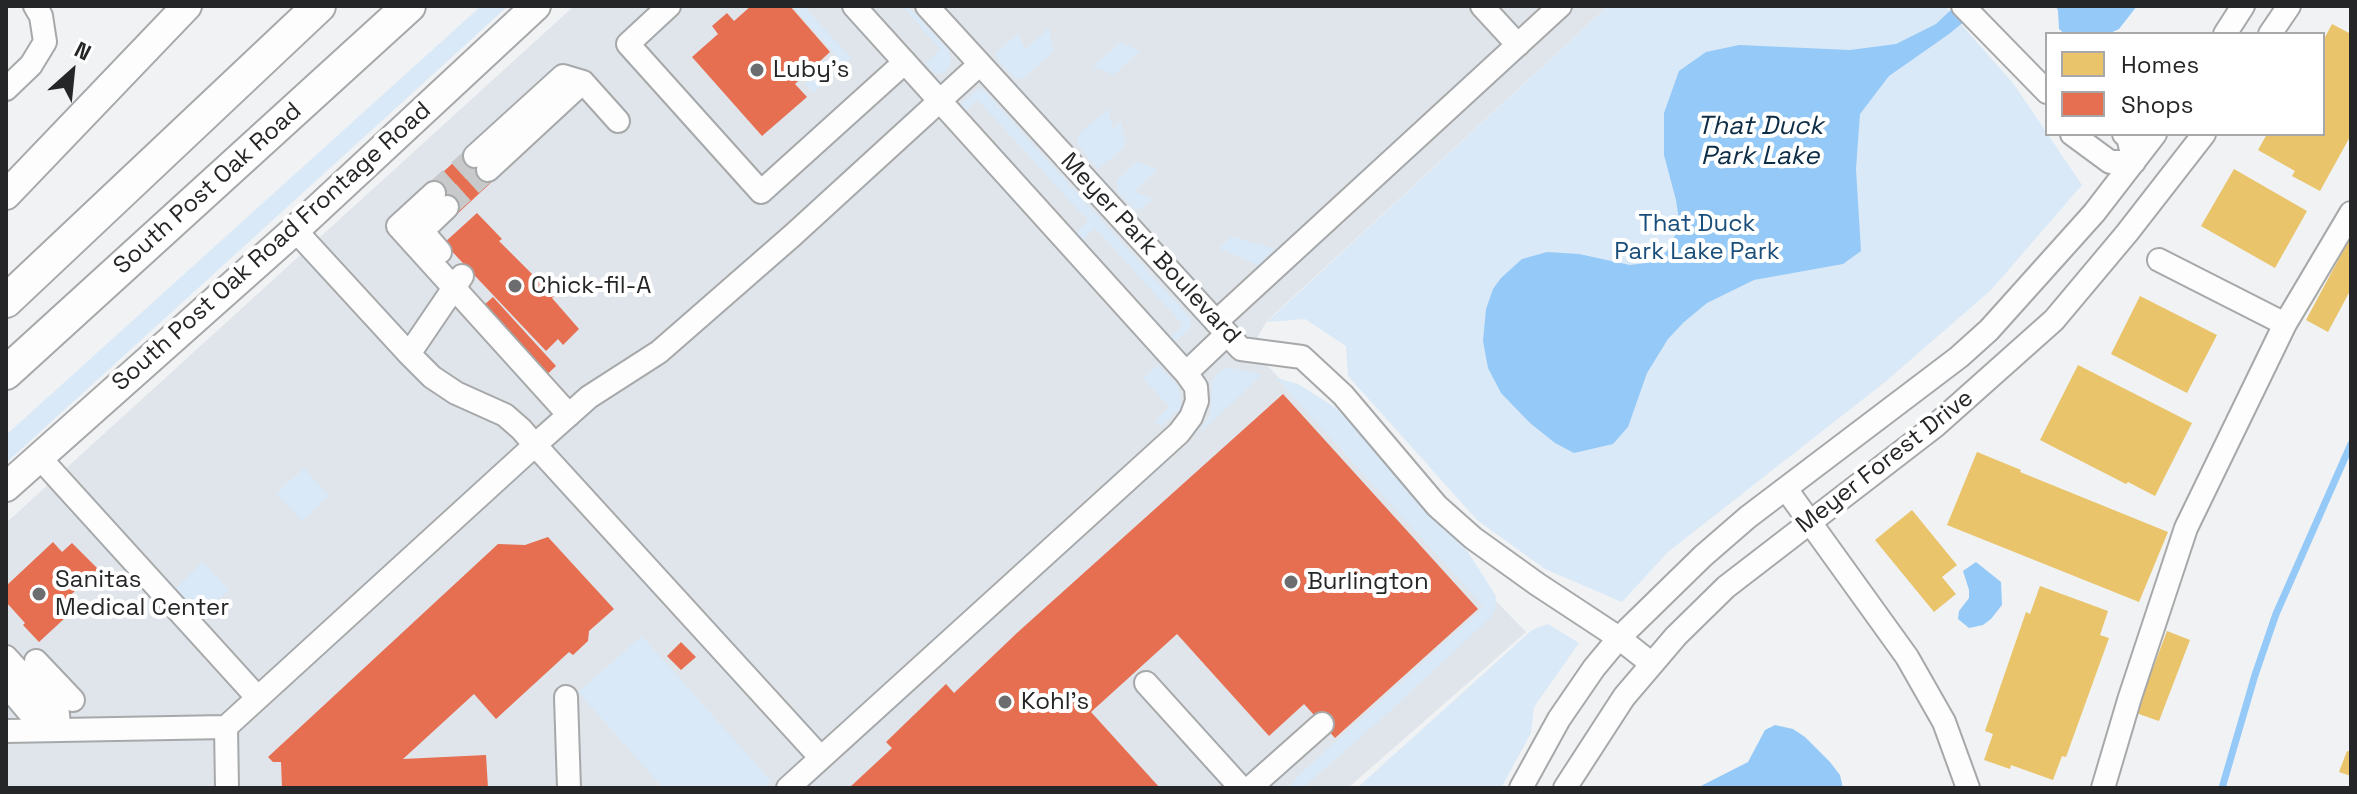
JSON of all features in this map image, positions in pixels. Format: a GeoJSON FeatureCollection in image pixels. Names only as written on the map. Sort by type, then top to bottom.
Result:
{"type":"FeatureCollection","features":[{"type":"Feature","properties":{"kind":"highway"},"geometry":{"type":"LineString","coordinates":[[6,301],[319,6]]}},
{"type":"Feature","properties":{"kind":"highway","name":"South Post Oak Road"},"geometry":{"type":"LineString","coordinates":[[6,373],[409,6]]}},
{"type":"Feature","properties":{"kind":"main road"},"geometry":{"type":"LineString","coordinates":[[6,195],[187,6]]}},
{"type":"Feature","properties":{"kind":"main road","name":"South Post Oak Road Frontage Road"},"geometry":{"type":"LineString","coordinates":[[6,487],[295,230],[536,6]]}},
{"type":"Feature","properties":{"kind":"street"},"geometry":{"type":"LineString","coordinates":[[6,89],[31,65],[45,42],[41,16],[35,6]]}},
{"type":"Feature","properties":{"kind":"street"},"geometry":{"type":"LineString","coordinates":[[669,6],[628,44],[761,192],[905,62]]}},
{"type":"Feature","properties":{"kind":"street"},"geometry":{"type":"LineString","coordinates":[[788,788],[1179,433],[1191,417],[1197,401],[1196,387],[1186,373],[854,6]]}},
{"type":"Feature","properties":{"kind":"street","name":"Meyer Park Boulevard"},"geometry":{"type":"LineString","coordinates":[[927,6],[1241,349],[1302,357],[1343,395],[1437,506],[1473,538],[1652,664]]}},
{"type":"Feature","properties":{"kind":"street"},"geometry":{"type":"LineString","coordinates":[[1482,6],[1518,45]]}},
{"type":"Feature","properties":{"kind":"street"},"geometry":{"type":"LineString","coordinates":[[1186,373],[1221,328],[1560,6]]}},
{"type":"Feature","properties":{"kind":"street"},"geometry":{"type":"LineString","coordinates":[[1963,6],[2045,90]]}},
{"type":"Feature","properties":{"kind":"street"},"geometry":{"type":"LineString","coordinates":[[2226,32],[2243,6]]}},
{"type":"Feature","properties":{"kind":"street"},"geometry":{"type":"LineString","coordinates":[[2271,32],[2289,6]]}},
{"type":"Feature","properties":{"kind":"street"},"geometry":{"type":"LineString","coordinates":[[227,788],[226,727],[257,697],[589,397],[659,352],[980,64]]}},
{"type":"Feature","properties":{"kind":"street"},"geometry":{"type":"LineString","coordinates":[[481,163],[563,76],[583,82],[618,121]]}},
{"type":"Feature","properties":{"kind":"street"},"geometry":{"type":"LineString","coordinates":[[2075,136],[2110,162],[2134,162]]}},
{"type":"Feature","properties":{"kind":"street"},"geometry":{"type":"LineString","coordinates":[[2127,136],[2134,162],[2164,186]]}},
{"type":"Feature","properties":{"kind":"street","name":"Meyer Forest Drive"},"geometry":{"type":"LineString","coordinates":[[1521,788],[1559,719],[1619,638],[1748,517],[1959,357],[1989,330],[2094,213],[2154,136]]}},
{"type":"Feature","properties":{"kind":"street","name":"Meyer Forest Drive"},"geometry":{"type":"LineString","coordinates":[[1565,788],[1624,697],[1676,636],[1726,587],[1935,426],[2054,320],[2202,136]]}},
{"type":"Feature","properties":{"kind":"street"},"geometry":{"type":"LineString","coordinates":[[440,200],[398,226],[458,282],[575,411]]}},
{"type":"Feature","properties":{"kind":"street"},"geometry":{"type":"LineString","coordinates":[[2103,788],[2186,528],[2285,324],[2351,213]]}},
{"type":"Feature","properties":{"kind":"street"},"geometry":{"type":"LineString","coordinates":[[295,230],[432,377],[456,393],[505,415],[521,429],[821,758]]}},
{"type":"Feature","properties":{"kind":"street"},"geometry":{"type":"LineString","coordinates":[[2159,260],[2285,324]]}},
{"type":"Feature","properties":{"kind":"street"},"geometry":{"type":"LineString","coordinates":[[409,354],[458,282]]}},
{"type":"Feature","properties":{"kind":"street"},"geometry":{"type":"LineString","coordinates":[[39,457],[257,697]]}},
{"type":"Feature","properties":{"kind":"street"},"geometry":{"type":"LineString","coordinates":[[1786,489],[1907,657],[1944,722],[1968,788]]}},
{"type":"Feature","properties":{"kind":"street"},"geometry":{"type":"LineString","coordinates":[[6,657],[58,718]]}},
{"type":"Feature","properties":{"kind":"street"},"geometry":{"type":"LineString","coordinates":[[36,661],[58,718]]}},
{"type":"Feature","properties":{"kind":"street"},"geometry":{"type":"LineString","coordinates":[[1146,683],[1241,788]]}},
{"type":"Feature","properties":{"kind":"street"},"geometry":{"type":"LineString","coordinates":[[6,685],[58,718]]}},
{"type":"Feature","properties":{"kind":"street"},"geometry":{"type":"LineString","coordinates":[[566,697],[569,788]]}},
{"type":"Feature","properties":{"kind":"street"},"geometry":{"type":"LineString","coordinates":[[6,731],[58,718],[226,727]]}},
{"type":"Feature","properties":{"kind":"street"},"geometry":{"type":"LineString","coordinates":[[1250,788],[1322,724]]}},
{"type":"Feature","properties":{"kind":"shaded area"},"geometry":{"type":"Polygon","coordinates":[[[574,6],[1608,6],[1267,321],[1258,336],[1259,357],[1526,632],[1348,788],[6,788],[6,523],[574,6]]]}},
{"type":"Feature","properties":{"kind":"green space"},"geometry":{"type":"Polygon","coordinates":[[[481,6],[508,6],[6,463],[6,435],[481,6]]]}},
{"type":"Feature","properties":{"kind":"green space"},"geometry":{"type":"Polygon","coordinates":[[[792,6],[804,6],[851,58],[813,93],[805,84],[836,55],[792,6]]]}},
{"type":"Feature","properties":{"kind":"green space"},"geometry":{"type":"Polygon","coordinates":[[[902,6],[908,6],[949,51],[951,64],[943,73],[934,73],[926,64],[940,49],[902,6]]]}},
{"type":"Feature","properties":{"kind":"green space","name":"That Duck Park Lake Park"},"geometry":{"type":"Polygon","coordinates":[[[1608,6],[1945,6],[2013,83],[2045,130],[2045,136],[2049,136],[2082,185],[1991,290],[1885,382],[1668,552],[1622,602],[1545,569],[1477,520],[1348,376],[1346,346],[1305,319],[1267,322],[1608,6]]]}},
{"type":"Feature","properties":{"kind":"green space"},"geometry":{"type":"Polygon","coordinates":[[[1049,28],[1054,51],[1023,79],[1013,77],[998,60],[996,53],[1018,33],[1025,49],[1049,28]]]}},
{"type":"Feature","properties":{"kind":"green space"},"geometry":{"type":"Polygon","coordinates":[[[1120,42],[1140,51],[1114,75],[1093,67],[1120,42]]]}},
{"type":"Feature","properties":{"kind":"green space"},"geometry":{"type":"Polygon","coordinates":[[[981,87],[1192,320],[1190,329],[1173,344],[1169,339],[1183,325],[1095,228],[1082,240],[1076,233],[1088,221],[978,100],[964,112],[962,103],[981,87]]]}},
{"type":"Feature","properties":{"kind":"green space"},"geometry":{"type":"Polygon","coordinates":[[[1108,109],[1113,129],[1121,121],[1126,146],[1098,169],[1077,144],[1079,134],[1108,109]]]}},
{"type":"Feature","properties":{"kind":"green space"},"geometry":{"type":"Polygon","coordinates":[[[1137,161],[1157,170],[1135,192],[1153,199],[1141,209],[1134,209],[1117,191],[1117,180],[1137,161]]]}},
{"type":"Feature","properties":{"kind":"green space"},"geometry":{"type":"Polygon","coordinates":[[[1232,236],[1275,249],[1258,265],[1218,248],[1232,236]]]}},
{"type":"Feature","properties":{"kind":"green space"},"geometry":{"type":"Polygon","coordinates":[[[1158,365],[1178,386],[1181,397],[1180,409],[1161,427],[1155,421],[1169,407],[1143,378],[1158,365]]]}},
{"type":"Feature","properties":{"kind":"green space"},"geometry":{"type":"Polygon","coordinates":[[[1229,367],[1262,375],[1199,434],[1211,412],[1212,380],[1218,372],[1229,367]]]}},
{"type":"Feature","properties":{"kind":"green space"},"geometry":{"type":"Polygon","coordinates":[[[1276,378],[1298,384],[1336,408],[1468,552],[1496,596],[1495,611],[1490,618],[1303,788],[1289,787],[1484,607],[1276,378]]]}},
{"type":"Feature","properties":{"kind":"green space"},"geometry":{"type":"Polygon","coordinates":[[[304,468],[329,496],[302,521],[276,493],[304,468]]]}},
{"type":"Feature","properties":{"kind":"green space"},"geometry":{"type":"Polygon","coordinates":[[[203,562],[229,590],[201,615],[176,588],[203,562]]]}},
{"type":"Feature","properties":{"kind":"green space"},"geometry":{"type":"Polygon","coordinates":[[[1548,624],[1579,643],[1534,707],[1531,733],[1501,788],[1357,788],[1532,630],[1548,624]]]}},
{"type":"Feature","properties":{"kind":"green space"},"geometry":{"type":"Polygon","coordinates":[[[642,636],[771,781],[763,788],[663,788],[578,692],[642,636]]]}},
{"type":"Feature","properties":{"kind":"water","name":"That Duck Park Lake"},"geometry":{"type":"Polygon","coordinates":[[[1955,6],[1983,6],[1889,76],[1860,114],[1856,169],[1861,251],[1843,264],[1754,280],[1707,303],[1668,339],[1647,373],[1628,427],[1613,444],[1574,453],[1555,443],[1530,423],[1501,393],[1488,368],[1483,341],[1486,309],[1493,289],[1522,259],[1547,252],[1579,254],[1630,265],[1654,262],[1667,251],[1680,226],[1664,155],[1664,113],[1679,71],[1706,52],[1739,45],[1850,50],[1896,44],[1936,24],[1955,6]]]}},
{"type":"Feature","properties":{"kind":"water"},"geometry":{"type":"Polygon","coordinates":[[[2056,6],[2137,6],[2119,29],[2112,32],[2063,32],[2059,29],[2056,6]]]}},
{"type":"Feature","properties":{"kind":"water"},"geometry":{"type":"Polygon","coordinates":[[[1976,562],[2001,582],[2002,605],[1983,625],[1969,628],[1958,619],[1959,611],[1969,598],[1963,571],[1976,562]]]}},
{"type":"Feature","properties":{"kind":"water"},"geometry":{"type":"Polygon","coordinates":[[[1775,725],[1793,729],[1805,737],[1840,775],[1843,788],[1697,788],[1748,762],[1765,730],[1775,725]]]}},
{"type":"Feature","properties":{"kind":"building: Homes"},"geometry":{"type":"Polygon","coordinates":[[[2332,24],[2351,34],[2351,135],[2320,191],[2292,176],[2295,171],[2258,150],[2266,136],[2325,136],[2325,37],[2332,24]]]}},
{"type":"Feature","properties":{"kind":"building: Homes"},"geometry":{"type":"Polygon","coordinates":[[[2234,169],[2307,211],[2275,268],[2201,226],[2234,169]]]}},
{"type":"Feature","properties":{"kind":"building: Homes"},"geometry":{"type":"Polygon","coordinates":[[[2351,236],[2351,289],[2328,332],[2306,320],[2351,236]]]}},
{"type":"Feature","properties":{"kind":"building: Homes"},"geometry":{"type":"Polygon","coordinates":[[[2140,296],[2217,335],[2187,393],[2111,354],[2140,296]]]}},
{"type":"Feature","properties":{"kind":"building: Homes"},"geometry":{"type":"Polygon","coordinates":[[[2078,365],[2192,423],[2155,496],[2040,440],[2078,365]]]}},
{"type":"Feature","properties":{"kind":"building: Homes"},"geometry":{"type":"Polygon","coordinates":[[[1977,452],[2168,532],[2139,602],[1947,525],[1977,452]]]}},
{"type":"Feature","properties":{"kind":"building: Homes"},"geometry":{"type":"Polygon","coordinates":[[[1912,510],[1957,565],[1942,577],[1956,594],[1934,612],[1875,540],[1912,510]]]}},
{"type":"Feature","properties":{"kind":"building: Homes"},"geometry":{"type":"Polygon","coordinates":[[[2040,586],[2108,611],[2100,635],[2109,638],[2066,757],[2062,756],[2053,780],[2011,765],[2010,769],[1984,760],[1993,734],[1985,731],[2026,612],[2030,614],[2040,586]]]}},
{"type":"Feature","properties":{"kind":"building: Homes"},"geometry":{"type":"Polygon","coordinates":[[[2167,631],[2190,640],[2159,721],[2136,713],[2167,631]]]}},
{"type":"Feature","properties":{"kind":"building: Homes"},"geometry":{"type":"Polygon","coordinates":[[[2347,751],[2351,752],[2351,776],[2339,772],[2347,751]]]}},
{"type":"Feature","properties":{"kind":"building: Shops","name":"Luby's"},"geometry":{"type":"Polygon","coordinates":[[[751,6],[790,6],[830,52],[795,84],[807,97],[762,136],[692,57],[718,34],[712,26],[727,13],[734,21],[751,6]]]}},
{"type":"Feature","properties":{"kind":"building: Shops"},"geometry":{"type":"Polygon","coordinates":[[[468,149],[496,178],[455,216],[428,186],[468,149]]]}},
{"type":"Feature","properties":{"kind":"building: Shops","name":"Chick-fil-A"},"geometry":{"type":"Polygon","coordinates":[[[477,213],[502,239],[499,241],[554,296],[552,298],[579,329],[563,345],[558,339],[546,351],[444,243],[477,213]]]}},
{"type":"Feature","properties":{"kind":"building: Shops"},"geometry":{"type":"Polygon","coordinates":[[[493,297],[556,366],[537,384],[473,315],[493,297]]]}},
{"type":"Feature","properties":{"kind":"building: Shops","name":"Burlington"},"geometry":{"type":"Polygon","coordinates":[[[1283,394],[1478,609],[1335,738],[1304,704],[1269,736],[1177,634],[1091,712],[1160,788],[849,788],[892,748],[886,742],[946,684],[954,693],[1283,394]]]}},
{"type":"Feature","properties":{"kind":"building: Shops"},"geometry":{"type":"Polygon","coordinates":[[[548,537],[614,609],[589,631],[588,641],[573,655],[569,652],[496,719],[474,694],[403,759],[486,755],[488,788],[282,788],[281,762],[273,762],[268,757],[498,544],[525,545],[548,537]]]}},
{"type":"Feature","properties":{"kind":"building: Shops","name":"Sanitas Medical Center"},"geometry":{"type":"Polygon","coordinates":[[[53,542],[62,552],[72,543],[98,569],[56,609],[65,618],[39,642],[6,602],[6,586],[53,542]]]}},
{"type":"Feature","properties":{"kind":"building: Shops"},"geometry":{"type":"Polygon","coordinates":[[[681,642],[696,657],[681,670],[667,656],[681,642]]]}},
{"type":"Feature","properties":{"kind":"waterway"},"geometry":{"type":"LineString","coordinates":[[2222,788],[2276,614],[2351,444]]}},
{"type":"Feature","properties":{"kind":"tunnel"},"geometry":{"type":"LineString","coordinates":[[434,193],[475,156]]}},
{"type":"Feature","properties":{"kind":"tunnel"},"geometry":{"type":"LineString","coordinates":[[447,207],[488,170]]}},
{"type":"Feature","properties":{"kind":"place","name":"Luby's"},"geometry":{"type":"Point","coordinates":[757,70]}},
{"type":"Feature","properties":{"kind":"place","name":"Chick-fil-A"},"geometry":{"type":"Point","coordinates":[515,286]}},
{"type":"Feature","properties":{"kind":"place","name":"Burlington"},"geometry":{"type":"Point","coordinates":[1291,582]}},
{"type":"Feature","properties":{"kind":"place","name":"Sanitas Medical Center"},"geometry":{"type":"Point","coordinates":[39,594]}},
{"type":"Feature","properties":{"kind":"place","name":"Kohl's"},"geometry":{"type":"Point","coordinates":[1005,702]}}]}
